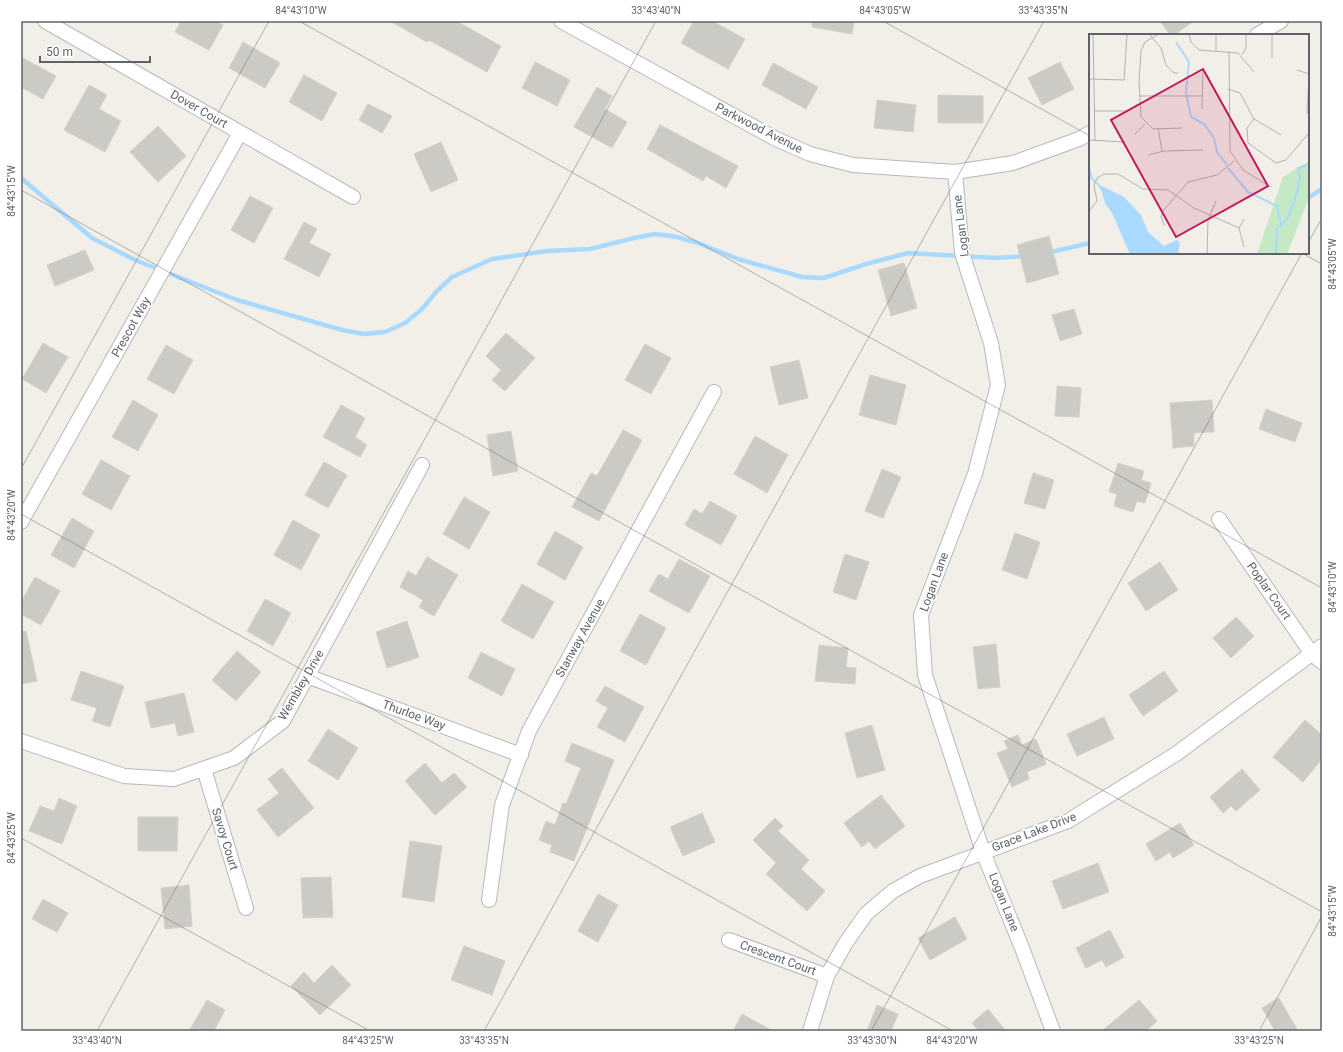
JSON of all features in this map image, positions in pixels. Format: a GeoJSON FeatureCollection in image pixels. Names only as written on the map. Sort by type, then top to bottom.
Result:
{"type":"FeatureCollection","features":[{"type":"Feature","properties":{"kind":"street","name":"Dover Court"},"geometry":{"type":"LineString","coordinates":[[45,21],[352,197]]}},
{"type":"Feature","properties":{"kind":"street","name":"Parkwood Avenue"},"geometry":{"type":"LineString","coordinates":[[561,21],[776,139],[810,154],[853,165],[955,172],[1013,163],[1089,134]]}},
{"type":"Feature","properties":{"kind":"street"},"geometry":{"type":"LineString","coordinates":[[1259,34],[1281,21]]}},
{"type":"Feature","properties":{"kind":"street","name":"Prescot Way"},"geometry":{"type":"LineString","coordinates":[[21,522],[240,133]]}},
{"type":"Feature","properties":{"kind":"street","name":"Logan Lane"},"geometry":{"type":"LineString","coordinates":[[955,172],[962,253],[991,343],[998,385],[975,474],[921,615],[925,675],[983,852],[1022,948],[1053,1031]]}},
{"type":"Feature","properties":{"kind":"street","name":"Stanway Avenue"},"geometry":{"type":"LineString","coordinates":[[489,900],[502,805],[529,731],[714,392]]}},
{"type":"Feature","properties":{"kind":"street","name":"Wembley Drive"},"geometry":{"type":"LineString","coordinates":[[21,741],[124,776],[174,779],[234,758],[283,721],[422,465]]}},
{"type":"Feature","properties":{"kind":"street","name":"Poplar Court"},"geometry":{"type":"LineString","coordinates":[[1219,519],[1319,654]]}},
{"type":"Feature","properties":{"kind":"street","name":"Grace Lake Drive"},"geometry":{"type":"LineString","coordinates":[[810,1031],[827,976],[845,944],[866,914],[893,890],[920,876],[1068,821],[1176,754],[1319,654]]}},
{"type":"Feature","properties":{"kind":"street","name":"Thurloe Way"},"geometry":{"type":"LineString","coordinates":[[307,676],[520,755]]}},
{"type":"Feature","properties":{"kind":"street","name":"Savoy Court"},"geometry":{"type":"LineString","coordinates":[[204,769],[246,908]]}},
{"type":"Feature","properties":{"kind":"street","name":"Crescent Court"},"geometry":{"type":"LineString","coordinates":[[729,940],[827,976]]}},
{"type":"Feature","properties":{"kind":"building"},"geometry":{"type":"Polygon","coordinates":[[[181,21],[215,21],[223,25],[209,50],[175,32],[181,21]]]}},
{"type":"Feature","properties":{"kind":"building"},"geometry":{"type":"Polygon","coordinates":[[[390,21],[456,21],[501,46],[487,72],[429,40],[427,42],[390,21]]]}},
{"type":"Feature","properties":{"kind":"building"},"geometry":{"type":"Polygon","coordinates":[[[694,21],[712,21],[745,39],[728,69],[681,43],[694,21]]]}},
{"type":"Feature","properties":{"kind":"building"},"geometry":{"type":"Polygon","coordinates":[[[812,21],[854,21],[852,34],[812,27],[812,21]]]}},
{"type":"Feature","properties":{"kind":"building"},"geometry":{"type":"Polygon","coordinates":[[[1160,21],[1194,21],[1175,34],[1169,34],[1160,21]]]}},
{"type":"Feature","properties":{"kind":"building"},"geometry":{"type":"Polygon","coordinates":[[[243,42],[280,63],[265,88],[229,68],[243,42]]]}},
{"type":"Feature","properties":{"kind":"building"},"geometry":{"type":"Polygon","coordinates":[[[21,57],[56,76],[43,99],[21,87],[21,57]]]}},
{"type":"Feature","properties":{"kind":"building"},"geometry":{"type":"Polygon","coordinates":[[[535,62],[570,80],[557,106],[522,88],[535,62]]]}},
{"type":"Feature","properties":{"kind":"building"},"geometry":{"type":"Polygon","coordinates":[[[1060,62],[1074,89],[1042,105],[1028,78],[1060,62]]]}},
{"type":"Feature","properties":{"kind":"building"},"geometry":{"type":"Polygon","coordinates":[[[773,63],[818,87],[806,109],[762,85],[773,63]]]}},
{"type":"Feature","properties":{"kind":"building"},"geometry":{"type":"Polygon","coordinates":[[[304,75],[337,93],[322,121],[289,102],[304,75]]]}},
{"type":"Feature","properties":{"kind":"building"},"geometry":{"type":"Polygon","coordinates":[[[89,85],[107,95],[99,109],[121,121],[105,152],[64,130],[89,85]]]}},
{"type":"Feature","properties":{"kind":"building"},"geometry":{"type":"Polygon","coordinates":[[[597,87],[612,96],[605,109],[627,122],[612,148],[574,127],[597,87]]]}},
{"type":"Feature","properties":{"kind":"building"},"geometry":{"type":"Polygon","coordinates":[[[938,95],[983,96],[983,123],[938,123],[938,95]]]}},
{"type":"Feature","properties":{"kind":"building"},"geometry":{"type":"Polygon","coordinates":[[[877,100],[916,105],[913,132],[874,128],[877,100]]]}},
{"type":"Feature","properties":{"kind":"building"},"geometry":{"type":"Polygon","coordinates":[[[368,104],[392,116],[382,133],[359,120],[368,104]]]}},
{"type":"Feature","properties":{"kind":"building"},"geometry":{"type":"Polygon","coordinates":[[[660,125],[738,166],[726,188],[706,176],[703,181],[647,149],[660,125]]]}},
{"type":"Feature","properties":{"kind":"building"},"geometry":{"type":"Polygon","coordinates":[[[158,126],[186,156],[158,182],[130,152],[158,126]]]}},
{"type":"Feature","properties":{"kind":"building"},"geometry":{"type":"Polygon","coordinates":[[[441,142],[458,180],[431,192],[414,154],[441,142]]]}},
{"type":"Feature","properties":{"kind":"building"},"geometry":{"type":"Polygon","coordinates":[[[250,196],[273,208],[254,243],[231,230],[250,196]]]}},
{"type":"Feature","properties":{"kind":"building"},"geometry":{"type":"Polygon","coordinates":[[[304,222],[317,229],[309,243],[331,254],[319,277],[284,259],[304,222]]]}},
{"type":"Feature","properties":{"kind":"building"},"geometry":{"type":"Polygon","coordinates":[[[1049,236],[1059,274],[1027,283],[1017,245],[1049,236]]]}},
{"type":"Feature","properties":{"kind":"building"},"geometry":{"type":"Polygon","coordinates":[[[85,250],[94,270],[55,286],[47,265],[85,250]]]}},
{"type":"Feature","properties":{"kind":"building"},"geometry":{"type":"Polygon","coordinates":[[[904,263],[917,308],[891,316],[878,270],[904,263]]]}},
{"type":"Feature","properties":{"kind":"building"},"geometry":{"type":"Polygon","coordinates":[[[1074,309],[1082,334],[1060,341],[1052,315],[1074,309]]]}},
{"type":"Feature","properties":{"kind":"building"},"geometry":{"type":"Polygon","coordinates":[[[506,333],[535,358],[505,391],[492,380],[501,370],[486,356],[506,333]]]}},
{"type":"Feature","properties":{"kind":"building"},"geometry":{"type":"Polygon","coordinates":[[[43,343],[68,357],[46,393],[22,379],[43,343]]]}},
{"type":"Feature","properties":{"kind":"building"},"geometry":{"type":"Polygon","coordinates":[[[645,344],[671,358],[651,394],[625,380],[645,344]]]}},
{"type":"Feature","properties":{"kind":"building"},"geometry":{"type":"Polygon","coordinates":[[[166,345],[193,360],[174,394],[147,379],[166,345]]]}},
{"type":"Feature","properties":{"kind":"building"},"geometry":{"type":"Polygon","coordinates":[[[799,360],[808,398],[779,405],[770,367],[799,360]]]}},
{"type":"Feature","properties":{"kind":"building"},"geometry":{"type":"Polygon","coordinates":[[[870,375],[906,385],[896,425],[859,415],[870,375]]]}},
{"type":"Feature","properties":{"kind":"building"},"geometry":{"type":"Polygon","coordinates":[[[1057,386],[1081,388],[1079,417],[1055,416],[1057,386]]]}},
{"type":"Feature","properties":{"kind":"building"},"geometry":{"type":"Polygon","coordinates":[[[133,400],[158,415],[138,451],[112,437],[133,400]]]}},
{"type":"Feature","properties":{"kind":"building"},"geometry":{"type":"Polygon","coordinates":[[[1212,400],[1214,432],[1194,433],[1194,446],[1173,448],[1170,403],[1212,400]]]}},
{"type":"Feature","properties":{"kind":"building"},"geometry":{"type":"Polygon","coordinates":[[[341,405],[365,418],[355,437],[367,445],[360,457],[323,437],[341,405]]]}},
{"type":"Feature","properties":{"kind":"building"},"geometry":{"type":"Polygon","coordinates":[[[1266,409],[1302,423],[1295,442],[1259,429],[1266,409]]]}},
{"type":"Feature","properties":{"kind":"building"},"geometry":{"type":"Polygon","coordinates":[[[623,430],[642,440],[599,521],[572,507],[591,473],[597,476],[623,430]]]}},
{"type":"Feature","properties":{"kind":"building"},"geometry":{"type":"Polygon","coordinates":[[[511,431],[518,471],[493,476],[487,435],[511,431]]]}},
{"type":"Feature","properties":{"kind":"building"},"geometry":{"type":"Polygon","coordinates":[[[755,436],[788,455],[767,493],[734,474],[755,436]]]}},
{"type":"Feature","properties":{"kind":"building"},"geometry":{"type":"Polygon","coordinates":[[[101,460],[130,476],[111,510],[82,494],[101,460]]]}},
{"type":"Feature","properties":{"kind":"building"},"geometry":{"type":"Polygon","coordinates":[[[324,462],[347,475],[328,508],[305,495],[324,462]]]}},
{"type":"Feature","properties":{"kind":"building"},"geometry":{"type":"Polygon","coordinates":[[[1118,463],[1144,471],[1141,480],[1151,483],[1145,503],[1137,501],[1133,512],[1114,506],[1117,494],[1109,492],[1118,463]]]}},
{"type":"Feature","properties":{"kind":"building"},"geometry":{"type":"Polygon","coordinates":[[[882,469],[901,477],[883,518],[865,511],[882,469]]]}},
{"type":"Feature","properties":{"kind":"building"},"geometry":{"type":"Polygon","coordinates":[[[1033,473],[1054,480],[1045,509],[1024,503],[1033,473]]]}},
{"type":"Feature","properties":{"kind":"building"},"geometry":{"type":"Polygon","coordinates":[[[464,497],[490,512],[469,549],[443,534],[464,497]]]}},
{"type":"Feature","properties":{"kind":"building"},"geometry":{"type":"Polygon","coordinates":[[[710,501],[737,516],[721,545],[685,525],[694,509],[702,514],[710,501]]]}},
{"type":"Feature","properties":{"kind":"building"},"geometry":{"type":"Polygon","coordinates":[[[72,518],[94,531],[74,568],[51,555],[72,518]]]}},
{"type":"Feature","properties":{"kind":"building"},"geometry":{"type":"Polygon","coordinates":[[[293,520],[320,535],[301,570],[274,555],[293,520]]]}},
{"type":"Feature","properties":{"kind":"building"},"geometry":{"type":"Polygon","coordinates":[[[555,531],[583,547],[565,580],[537,564],[555,531]]]}},
{"type":"Feature","properties":{"kind":"building"},"geometry":{"type":"Polygon","coordinates":[[[1015,533],[1040,542],[1027,579],[1002,570],[1015,533]]]}},
{"type":"Feature","properties":{"kind":"building"},"geometry":{"type":"Polygon","coordinates":[[[845,554],[869,562],[856,600],[833,592],[845,554]]]}},
{"type":"Feature","properties":{"kind":"building"},"geometry":{"type":"Polygon","coordinates":[[[427,557],[458,575],[434,616],[419,607],[423,600],[400,587],[408,571],[416,576],[427,557]]]}},
{"type":"Feature","properties":{"kind":"building"},"geometry":{"type":"Polygon","coordinates":[[[679,559],[710,576],[689,613],[649,591],[659,574],[668,579],[679,559]]]}},
{"type":"Feature","properties":{"kind":"building"},"geometry":{"type":"Polygon","coordinates":[[[1160,562],[1178,590],[1146,611],[1128,583],[1160,562]]]}},
{"type":"Feature","properties":{"kind":"building"},"geometry":{"type":"Polygon","coordinates":[[[35,577],[60,591],[41,625],[21,614],[21,602],[35,577]]]}},
{"type":"Feature","properties":{"kind":"building"},"geometry":{"type":"Polygon","coordinates":[[[522,584],[554,602],[533,639],[501,621],[522,584]]]}},
{"type":"Feature","properties":{"kind":"building"},"geometry":{"type":"Polygon","coordinates":[[[265,599],[291,613],[273,646],[247,631],[265,599]]]}},
{"type":"Feature","properties":{"kind":"building"},"geometry":{"type":"Polygon","coordinates":[[[640,614],[666,628],[646,665],[620,651],[640,614]]]}},
{"type":"Feature","properties":{"kind":"building"},"geometry":{"type":"Polygon","coordinates":[[[1236,617],[1254,636],[1231,658],[1213,638],[1236,617]]]}},
{"type":"Feature","properties":{"kind":"building"},"geometry":{"type":"Polygon","coordinates":[[[407,621],[419,657],[387,668],[376,632],[407,621]]]}},
{"type":"Feature","properties":{"kind":"building"},"geometry":{"type":"Polygon","coordinates":[[[26,631],[37,681],[21,684],[21,632],[26,631]]]}},
{"type":"Feature","properties":{"kind":"building"},"geometry":{"type":"Polygon","coordinates":[[[996,644],[1000,687],[978,689],[973,647],[996,644]]]}},
{"type":"Feature","properties":{"kind":"building"},"geometry":{"type":"Polygon","coordinates":[[[819,645],[848,648],[846,667],[856,668],[855,684],[815,681],[819,645]]]}},
{"type":"Feature","properties":{"kind":"building"},"geometry":{"type":"Polygon","coordinates":[[[237,651],[261,672],[236,701],[212,680],[237,651]]]}},
{"type":"Feature","properties":{"kind":"building"},"geometry":{"type":"Polygon","coordinates":[[[481,652],[515,669],[502,696],[468,678],[481,652]]]}},
{"type":"Feature","properties":{"kind":"building"},"geometry":{"type":"Polygon","coordinates":[[[81,671],[124,686],[110,727],[92,721],[97,708],[71,700],[81,671]]]}},
{"type":"Feature","properties":{"kind":"building"},"geometry":{"type":"Polygon","coordinates":[[[1164,671],[1178,691],[1143,716],[1129,695],[1164,671]]]}},
{"type":"Feature","properties":{"kind":"building"},"geometry":{"type":"Polygon","coordinates":[[[605,686],[644,707],[625,742],[597,727],[608,708],[596,701],[605,686]]]}},
{"type":"Feature","properties":{"kind":"building"},"geometry":{"type":"Polygon","coordinates":[[[184,693],[194,732],[178,736],[175,723],[151,728],[145,702],[184,693]]]}},
{"type":"Feature","properties":{"kind":"building"},"geometry":{"type":"Polygon","coordinates":[[[1104,717],[1114,739],[1077,756],[1067,734],[1104,717]]]}},
{"type":"Feature","properties":{"kind":"building"},"geometry":{"type":"Polygon","coordinates":[[[1305,720],[1322,735],[1322,759],[1303,782],[1273,757],[1305,720]]]}},
{"type":"Feature","properties":{"kind":"building"},"geometry":{"type":"Polygon","coordinates":[[[872,725],[885,770],[857,778],[845,733],[872,725]]]}},
{"type":"Feature","properties":{"kind":"building"},"geometry":{"type":"Polygon","coordinates":[[[328,729],[358,748],[338,780],[308,761],[328,729]]]}},
{"type":"Feature","properties":{"kind":"building"},"geometry":{"type":"Polygon","coordinates":[[[1018,735],[1022,745],[1036,739],[1046,764],[1027,772],[1029,779],[1012,787],[997,753],[1008,749],[1004,741],[1018,735]]]}},
{"type":"Feature","properties":{"kind":"building"},"geometry":{"type":"Polygon","coordinates":[[[572,743],[614,760],[574,861],[550,852],[552,845],[539,840],[546,821],[555,825],[563,803],[566,804],[581,768],[565,761],[572,743]]]}},
{"type":"Feature","properties":{"kind":"building"},"geometry":{"type":"Polygon","coordinates":[[[425,763],[442,783],[454,773],[467,787],[435,815],[405,781],[425,763]]]}},
{"type":"Feature","properties":{"kind":"building"},"geometry":{"type":"Polygon","coordinates":[[[282,768],[314,808],[278,837],[257,810],[279,793],[268,779],[282,768]]]}},
{"type":"Feature","properties":{"kind":"building"},"geometry":{"type":"Polygon","coordinates":[[[1242,769],[1260,790],[1236,811],[1231,806],[1223,813],[1210,797],[1242,769]]]}},
{"type":"Feature","properties":{"kind":"building"},"geometry":{"type":"Polygon","coordinates":[[[881,795],[905,826],[875,849],[869,841],[862,847],[844,823],[881,795]]]}},
{"type":"Feature","properties":{"kind":"building"},"geometry":{"type":"Polygon","coordinates":[[[59,798],[77,806],[62,844],[29,831],[40,806],[54,811],[59,798]]]}},
{"type":"Feature","properties":{"kind":"building"},"geometry":{"type":"Polygon","coordinates":[[[702,813],[715,842],[683,856],[670,827],[702,813]]]}},
{"type":"Feature","properties":{"kind":"building"},"geometry":{"type":"Polygon","coordinates":[[[138,817],[178,817],[177,851],[138,851],[138,817]]]}},
{"type":"Feature","properties":{"kind":"building"},"geometry":{"type":"Polygon","coordinates":[[[775,818],[783,826],[778,831],[809,860],[801,869],[825,891],[807,911],[766,874],[776,863],[753,840],[775,818]]]}},
{"type":"Feature","properties":{"kind":"building"},"geometry":{"type":"Polygon","coordinates":[[[1180,823],[1194,845],[1173,858],[1170,852],[1156,861],[1146,844],[1180,823]]]}},
{"type":"Feature","properties":{"kind":"building"},"geometry":{"type":"Polygon","coordinates":[[[410,841],[442,846],[434,902],[402,897],[410,841]]]}},
{"type":"Feature","properties":{"kind":"building"},"geometry":{"type":"Polygon","coordinates":[[[1098,863],[1109,892],[1063,909],[1052,881],[1098,863]]]}},
{"type":"Feature","properties":{"kind":"building"},"geometry":{"type":"Polygon","coordinates":[[[331,877],[333,917],[303,918],[301,878],[331,877]]]}},
{"type":"Feature","properties":{"kind":"building"},"geometry":{"type":"Polygon","coordinates":[[[189,885],[192,926],[165,929],[161,888],[189,885]]]}},
{"type":"Feature","properties":{"kind":"building"},"geometry":{"type":"Polygon","coordinates":[[[598,894],[618,905],[598,942],[578,931],[598,894]]]}},
{"type":"Feature","properties":{"kind":"building"},"geometry":{"type":"Polygon","coordinates":[[[43,899],[68,913],[57,932],[32,919],[43,899]]]}},
{"type":"Feature","properties":{"kind":"building"},"geometry":{"type":"Polygon","coordinates":[[[955,917],[967,939],[930,960],[918,938],[955,917]]]}},
{"type":"Feature","properties":{"kind":"building"},"geometry":{"type":"Polygon","coordinates":[[[1110,930],[1124,957],[1106,967],[1102,960],[1086,968],[1076,948],[1110,930]]]}},
{"type":"Feature","properties":{"kind":"building"},"geometry":{"type":"Polygon","coordinates":[[[464,946],[505,961],[492,995],[451,980],[464,946]]]}},
{"type":"Feature","properties":{"kind":"building"},"geometry":{"type":"Polygon","coordinates":[[[332,965],[351,985],[320,1015],[291,986],[304,972],[314,983],[332,965]]]}},
{"type":"Feature","properties":{"kind":"building"},"geometry":{"type":"Polygon","coordinates":[[[1279,998],[1298,1031],[1275,1031],[1262,1008],[1279,998]]]}},
{"type":"Feature","properties":{"kind":"building"},"geometry":{"type":"Polygon","coordinates":[[[207,1000],[225,1010],[214,1031],[189,1031],[207,1000]]]}},
{"type":"Feature","properties":{"kind":"building"},"geometry":{"type":"Polygon","coordinates":[[[1139,1000],[1157,1021],[1146,1031],[1102,1031],[1139,1000]]]}},
{"type":"Feature","properties":{"kind":"building"},"geometry":{"type":"Polygon","coordinates":[[[877,1005],[898,1014],[891,1031],[867,1031],[877,1005]]]}},
{"type":"Feature","properties":{"kind":"building"},"geometry":{"type":"Polygon","coordinates":[[[988,1009],[1006,1031],[979,1031],[972,1023],[988,1009]]]}},
{"type":"Feature","properties":{"kind":"building"},"geometry":{"type":"Polygon","coordinates":[[[742,1014],[773,1031],[733,1031],[742,1014]]]}},
{"type":"Feature","properties":{"kind":"waterway"},"geometry":{"type":"LineString","coordinates":[[21,178],[92,238],[135,260],[237,300],[342,330],[364,334],[385,332],[405,323],[422,309],[437,291],[452,277],[492,259],[547,251],[590,249],[655,234],[677,237],[698,243],[738,259],[802,277],[824,278],[866,264],[908,253],[996,258],[1026,256]]}},
{"type":"Feature","properties":{"kind":"waterway"},"geometry":{"type":"LineString","coordinates":[[1309,197],[1322,189]]}},
{"type":"Feature","properties":{"kind":"waterway"},"geometry":{"type":"LineString","coordinates":[[1047,253],[1089,243]]}}]}
